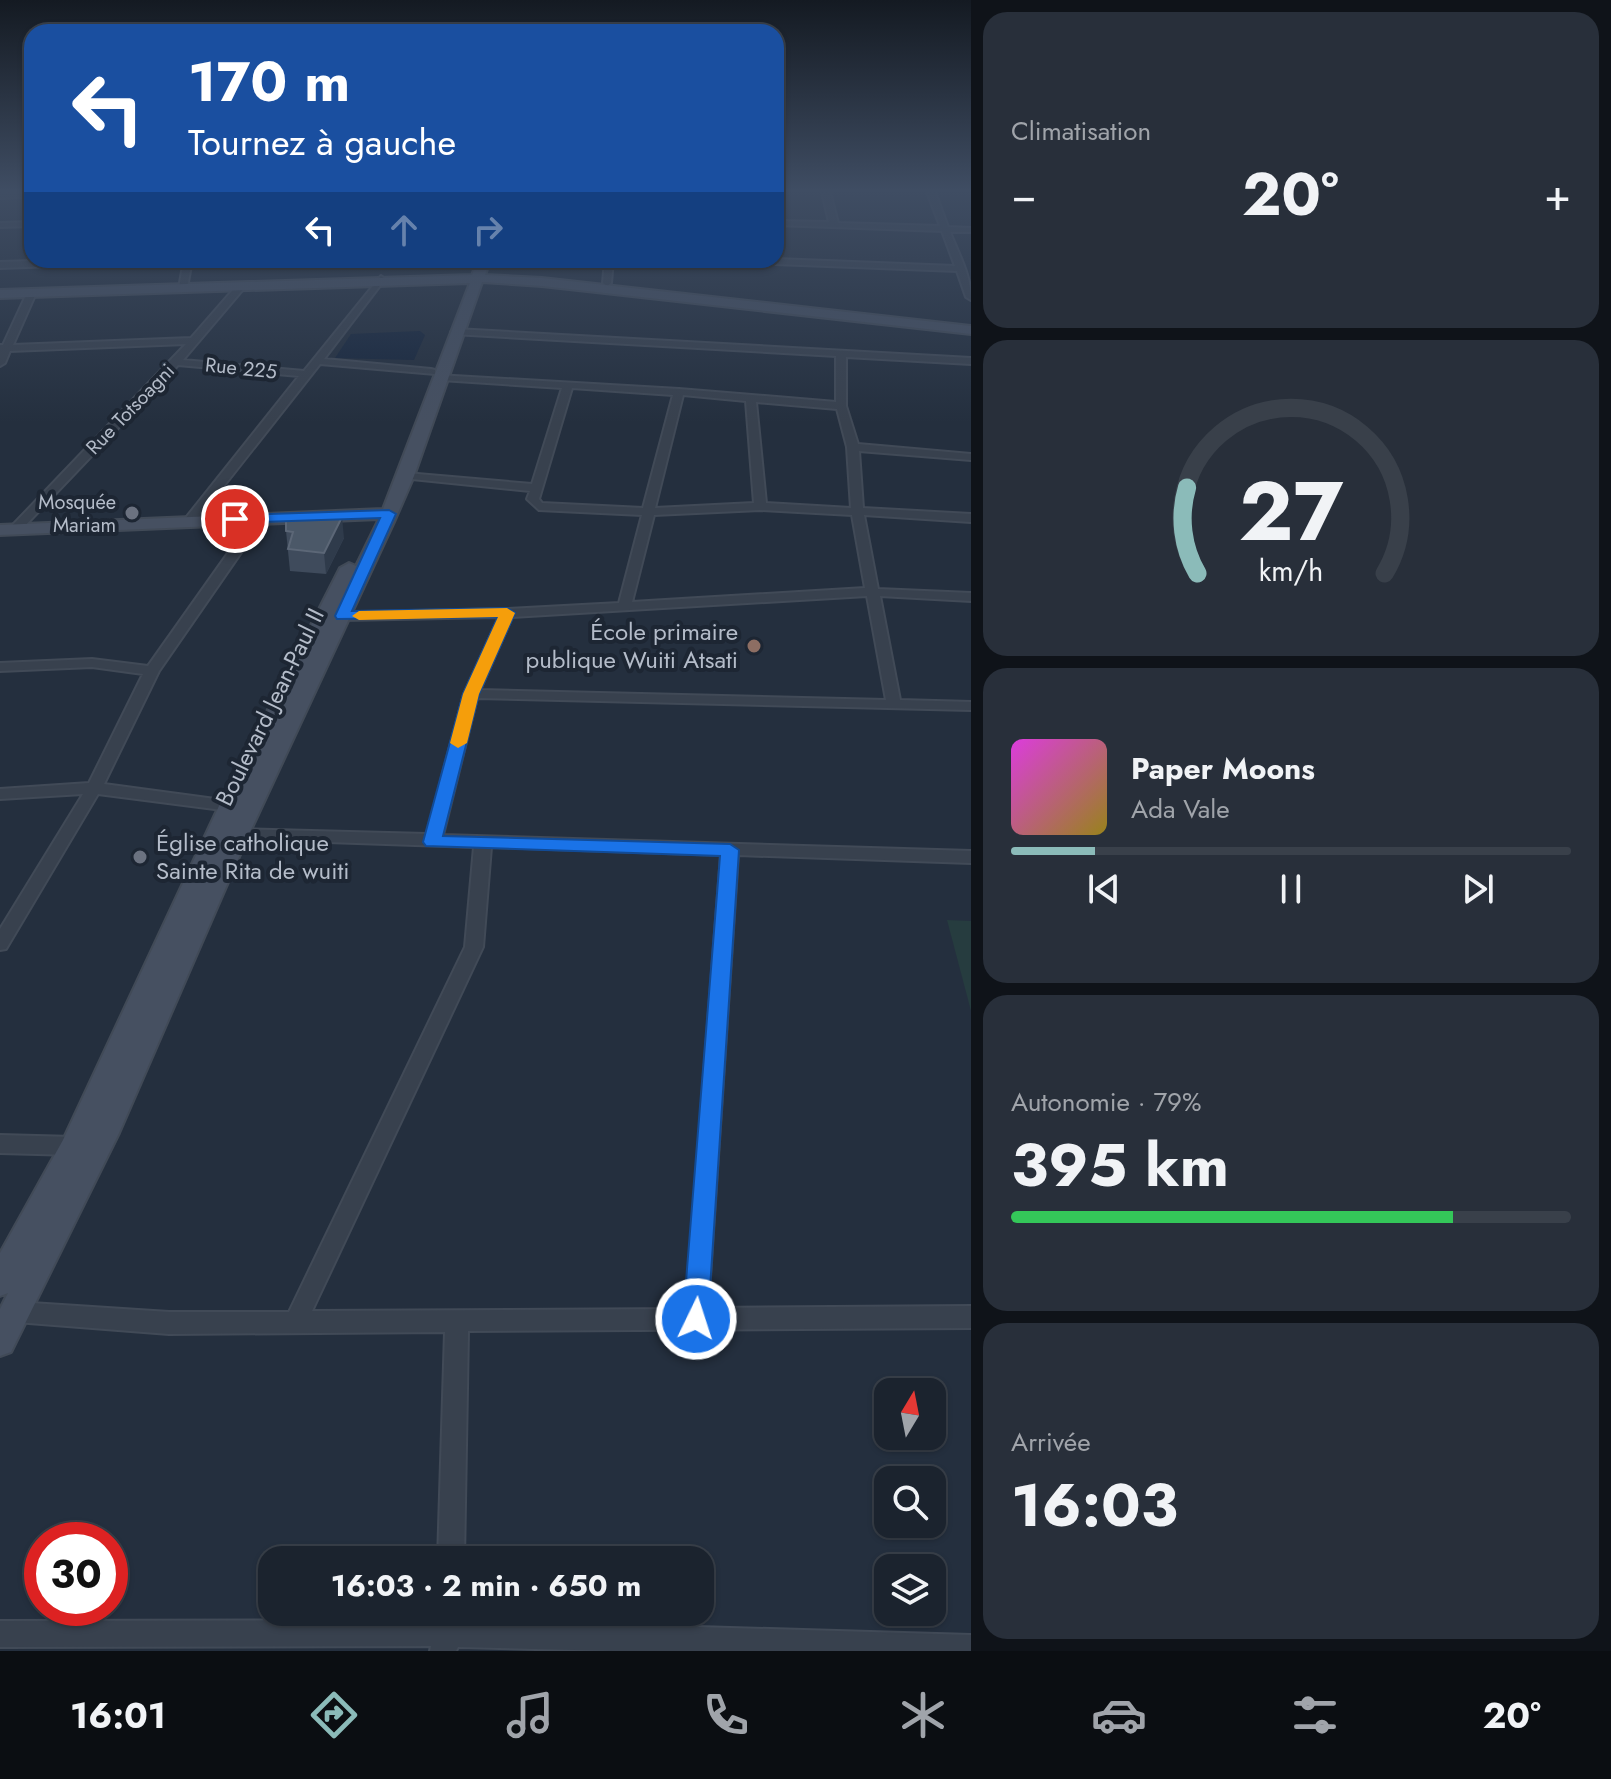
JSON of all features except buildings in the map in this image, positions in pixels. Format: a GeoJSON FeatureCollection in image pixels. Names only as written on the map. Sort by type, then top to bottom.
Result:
{"type":"FeatureCollection","features":[{"type":"Feature","properties":{"kind":"main road"},"geometry":{"type":"LineString","coordinates":[[474,271],[971,330]]}},
{"type":"Feature","properties":{"kind":"main road"},"geometry":{"type":"LineString","coordinates":[[0,294],[381,279],[474,271],[971,323]]}},
{"type":"Feature","properties":{"kind":"main road","name":"Boulevard Jean-Paul II"},"geometry":{"type":"LineString","coordinates":[[0,1282],[74,1146],[230,806],[378,520],[406,476],[436,375],[456,332],[474,271]]}},
{"type":"Feature","properties":{"kind":"main road","name":"Boulevard Jean-Paul II"},"geometry":{"type":"LineString","coordinates":[[0,1341],[105,1133],[238,834],[343,616],[474,271]]}},
{"type":"Feature","properties":{"kind":"main road"},"geometry":{"type":"LineString","coordinates":[[0,539],[333,519],[378,520]]}},
{"type":"Feature","properties":{"kind":"main road"},"geometry":{"type":"LineString","coordinates":[[8,529],[189,522],[256,523]]}},
{"type":"Feature","properties":{"kind":"street"},"geometry":{"type":"LineString","coordinates":[[183,288],[186,269]]}},
{"type":"Feature","properties":{"kind":"street"},"geometry":{"type":"LineString","coordinates":[[607,283],[608,269]]}},
{"type":"Feature","properties":{"kind":"street"},"geometry":{"type":"LineString","coordinates":[[962,269],[971,297]]}},
{"type":"Feature","properties":{"kind":"street"},"geometry":{"type":"LineString","coordinates":[[189,522],[381,279]]}},
{"type":"Feature","properties":{"kind":"street","name":"Rue Totsoagni"},"geometry":{"type":"LineString","coordinates":[[8,529],[176,362],[242,285]]}},
{"type":"Feature","properties":{"kind":"street"},"geometry":{"type":"LineString","coordinates":[[0,363],[3,348],[31,293]]}},
{"type":"Feature","properties":{"kind":"street"},"geometry":{"type":"LineString","coordinates":[[456,332],[971,361]]}},
{"type":"Feature","properties":{"kind":"street"},"geometry":{"type":"LineString","coordinates":[[3,348],[191,341]]}},
{"type":"Feature","properties":{"kind":"street"},"geometry":{"type":"LineString","coordinates":[[841,355],[841,406],[853,447],[857,511],[870,592],[894,704]]}},
{"type":"Feature","properties":{"kind":"street"},"geometry":{"type":"LineString","coordinates":[[317,361],[567,387],[679,392],[841,406]]}},
{"type":"Feature","properties":{"kind":"street","name":"Rue 225"},"geometry":{"type":"LineString","coordinates":[[176,362],[306,374]]}},
{"type":"Feature","properties":{"kind":"street"},"geometry":{"type":"LineString","coordinates":[[567,387],[533,502],[544,508],[648,512],[760,506],[971,518]]}},
{"type":"Feature","properties":{"kind":"street"},"geometry":{"type":"LineString","coordinates":[[625,604],[679,392]]}},
{"type":"Feature","properties":{"kind":"street"},"geometry":{"type":"LineString","coordinates":[[751,399],[760,506]]}},
{"type":"Feature","properties":{"kind":"street"},"geometry":{"type":"LineString","coordinates":[[853,447],[971,457]]}},
{"type":"Feature","properties":{"kind":"street"},"geometry":{"type":"LineString","coordinates":[[406,476],[536,488]]}},
{"type":"Feature","properties":{"kind":"street"},"geometry":{"type":"LineString","coordinates":[[1,940],[94,788],[152,671],[256,523]]}},
{"type":"Feature","properties":{"kind":"street"},"geometry":{"type":"LineString","coordinates":[[343,616],[507,613],[870,592],[971,597]]}},
{"type":"Feature","properties":{"kind":"street"},"geometry":{"type":"LineString","coordinates":[[433,842],[471,694],[507,613]]}},
{"type":"Feature","properties":{"kind":"street"},"geometry":{"type":"LineString","coordinates":[[0,667],[92,663],[152,671]]}},
{"type":"Feature","properties":{"kind":"street"},"geometry":{"type":"LineString","coordinates":[[471,694],[971,706]]}},
{"type":"Feature","properties":{"kind":"street"},"geometry":{"type":"LineString","coordinates":[[0,794],[94,788],[230,806]]}},
{"type":"Feature","properties":{"kind":"street"},"geometry":{"type":"LineString","coordinates":[[238,834],[971,857]]}},
{"type":"Feature","properties":{"kind":"street"},"geometry":{"type":"LineString","coordinates":[[296,1321],[474,947],[483,842]]}},
{"type":"Feature","properties":{"kind":"street"},"geometry":{"type":"LineString","coordinates":[[696,1319],[730,850]]}},
{"type":"Feature","properties":{"kind":"street"},"geometry":{"type":"LineString","coordinates":[[0,1144],[74,1146]]}},
{"type":"Feature","properties":{"kind":"street"},"geometry":{"type":"LineString","coordinates":[[16,1312],[169,1323],[971,1317]]}},
{"type":"Feature","properties":{"kind":"street"},"geometry":{"type":"LineString","coordinates":[[451,1546],[457,1322]]}},
{"type":"Feature","properties":{"kind":"street"},"geometry":{"type":"LineString","coordinates":[[0,1634],[137,1643],[448,1632],[718,1646],[971,1648]]}},
{"type":"Feature","properties":{"kind":"green space"},"geometry":{"type":"Polygon","coordinates":[[[947,920],[971,921],[971,1011],[947,920]]]}},
{"type":"Feature","properties":{"kind":"water"},"geometry":{"type":"Polygon","coordinates":[[[420,331],[425,335],[414,360],[335,358],[351,334],[420,331]]]}},
{"type":"Feature","properties":{"kind":"slow traffic"},"geometry":{"type":"LineString","coordinates":[[359,616],[507,613],[471,694],[458,743]]}},
{"type":"Feature","properties":{"kind":"place","name":"Mosquée Mariam"},"geometry":{"type":"Point","coordinates":[132,513]}},
{"type":"Feature","properties":{"kind":"place","name":"École primaire publique Wuiti Atsati"},"geometry":{"type":"Point","coordinates":[754,646]}},
{"type":"Feature","properties":{"kind":"place","name":"Église catholique Sainte Rita de wuiti"},"geometry":{"type":"Point","coordinates":[140,857]}},
{"type":"Feature","properties":{"kind":"route"},"geometry":{"type":"LineString","coordinates":[[235,519],[336,514],[375,517],[389,514],[343,616],[507,613],[471,694],[433,842],[730,850],[696,1319]]}}]}
